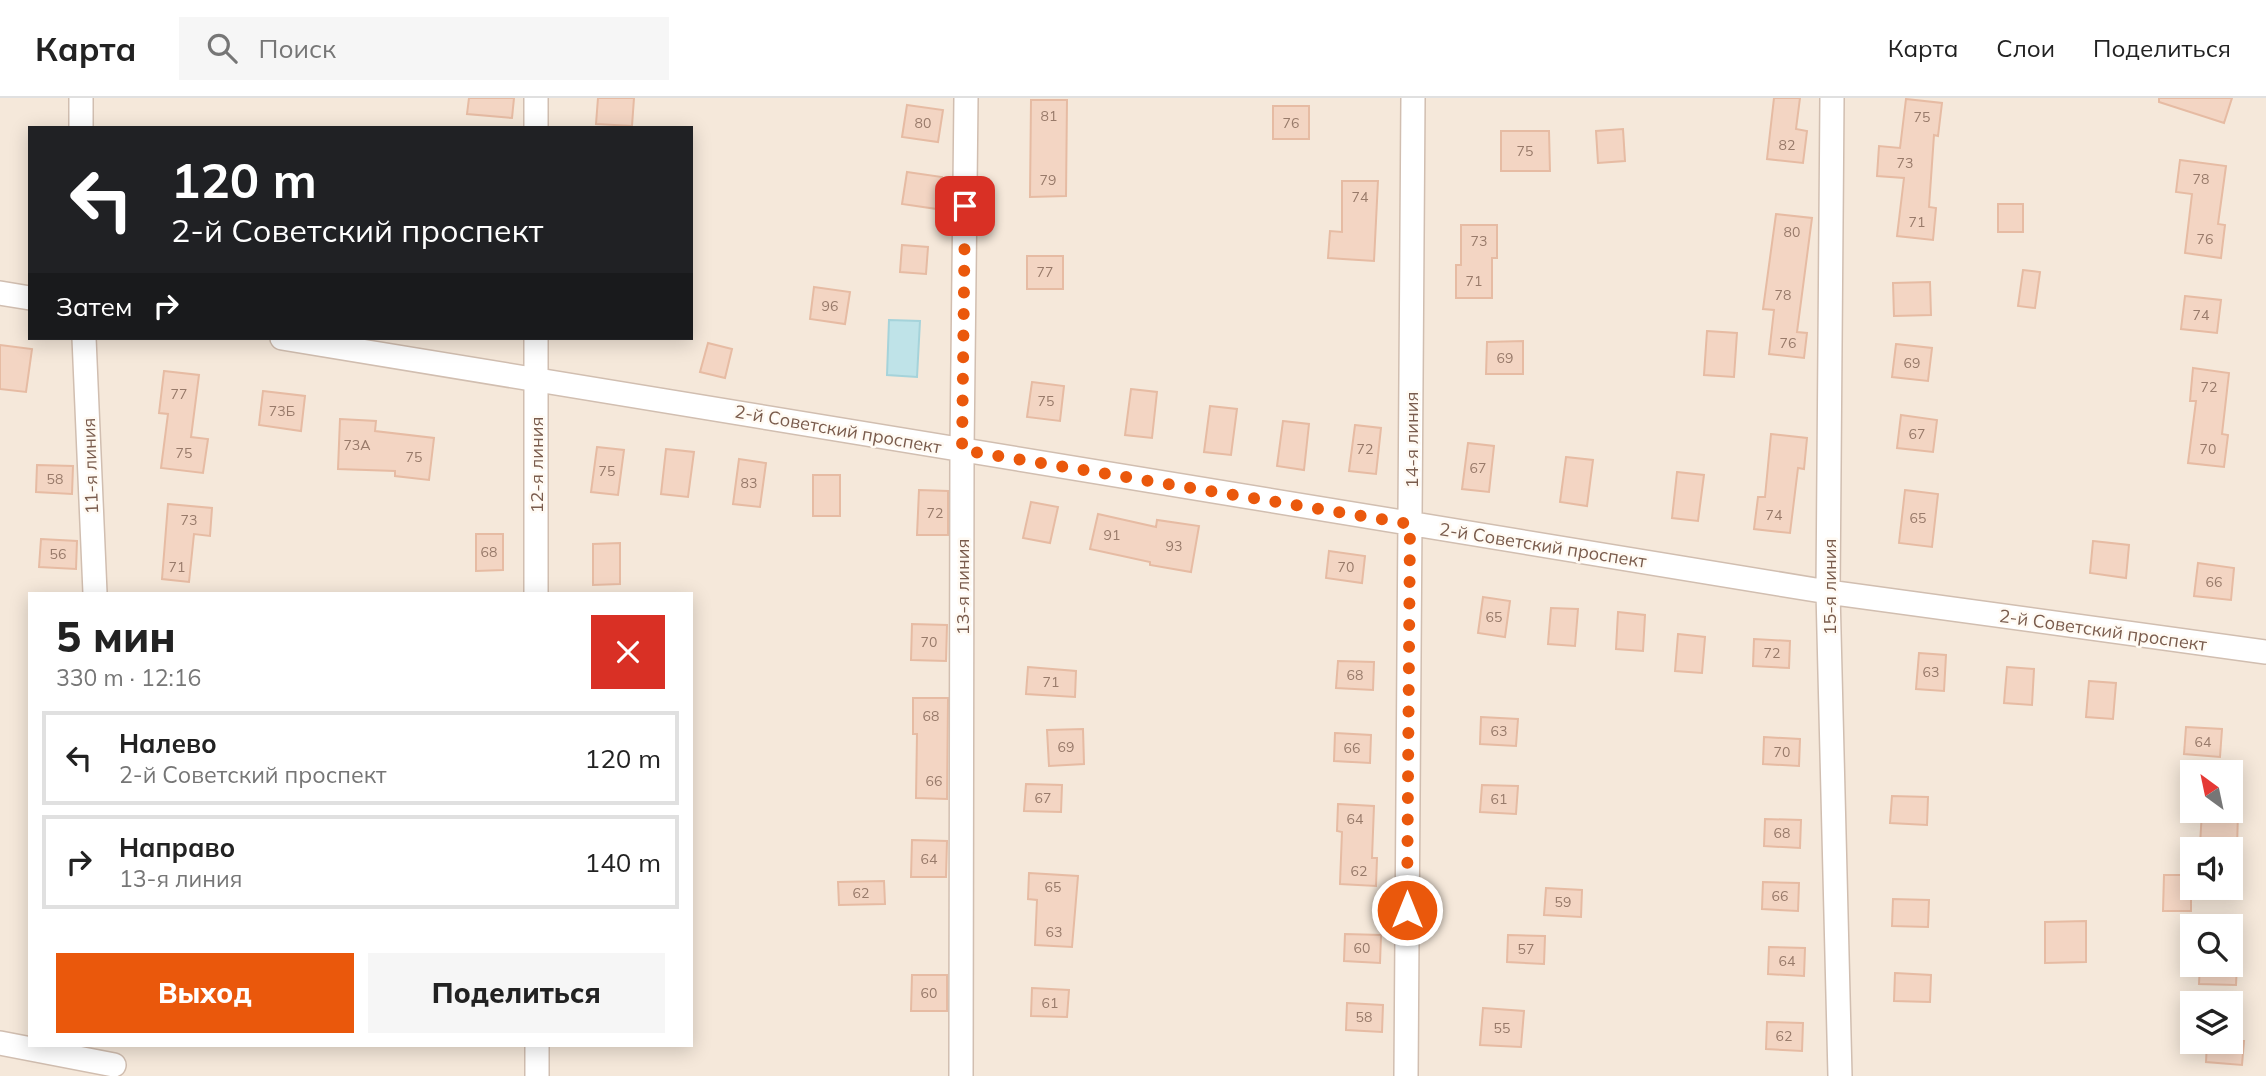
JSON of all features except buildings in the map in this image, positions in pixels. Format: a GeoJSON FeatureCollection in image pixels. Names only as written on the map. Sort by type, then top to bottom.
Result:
{"type":"FeatureCollection","features":[{"type":"Feature","properties":{"kind":"street"},"geometry":{"type":"LineString","coordinates":[[81,98],[81,126]]}},
{"type":"Feature","properties":{"kind":"street"},"geometry":{"type":"LineString","coordinates":[[536,98],[536,126]]}},
{"type":"Feature","properties":{"kind":"street","name":"13-я линия"},"geometry":{"type":"LineString","coordinates":[[961,1076],[962,450],[966,98]]}},
{"type":"Feature","properties":{"kind":"street","name":"14-я линия"},"geometry":{"type":"LineString","coordinates":[[1406,1076],[1413,98]]}},
{"type":"Feature","properties":{"kind":"street","name":"15-я линия"},"geometry":{"type":"LineString","coordinates":[[1832,98],[1828,592],[1840,1076]]}},
{"type":"Feature","properties":{"kind":"street"},"geometry":{"type":"LineString","coordinates":[[0,293],[28,298]]}},
{"type":"Feature","properties":{"kind":"street","name":"11-я линия"},"geometry":{"type":"LineString","coordinates":[[84,340],[95,592]]}},
{"type":"Feature","properties":{"kind":"street","name":"2-й Советский проспект"},"geometry":{"type":"LineString","coordinates":[[295,340],[1828,592],[2266,652]]}},
{"type":"Feature","properties":{"kind":"street","name":"12-я линия"},"geometry":{"type":"LineString","coordinates":[[536,340],[536,592]]}},
{"type":"Feature","properties":{"kind":"street"},"geometry":{"type":"LineString","coordinates":[[0,1043],[114,1062]]}},
{"type":"Feature","properties":{"kind":"street"},"geometry":{"type":"LineString","coordinates":[[537,1047],[537,1076]]}},
{"type":"Feature","properties":{"kind":"shaded area"},"geometry":{"type":"Polygon","coordinates":[[[0,98],[2266,98],[2266,1076],[0,1076],[0,98]]]}},
{"type":"Feature","properties":{"kind":"water"},"geometry":{"type":"Polygon","coordinates":[[[889,320],[920,321],[917,377],[887,375],[889,320]]]}},
{"type":"Feature","properties":{"kind":"route"},"geometry":{"type":"LineString","coordinates":[[965,206],[962,450],[1410,524],[1407,910]]}}]}
